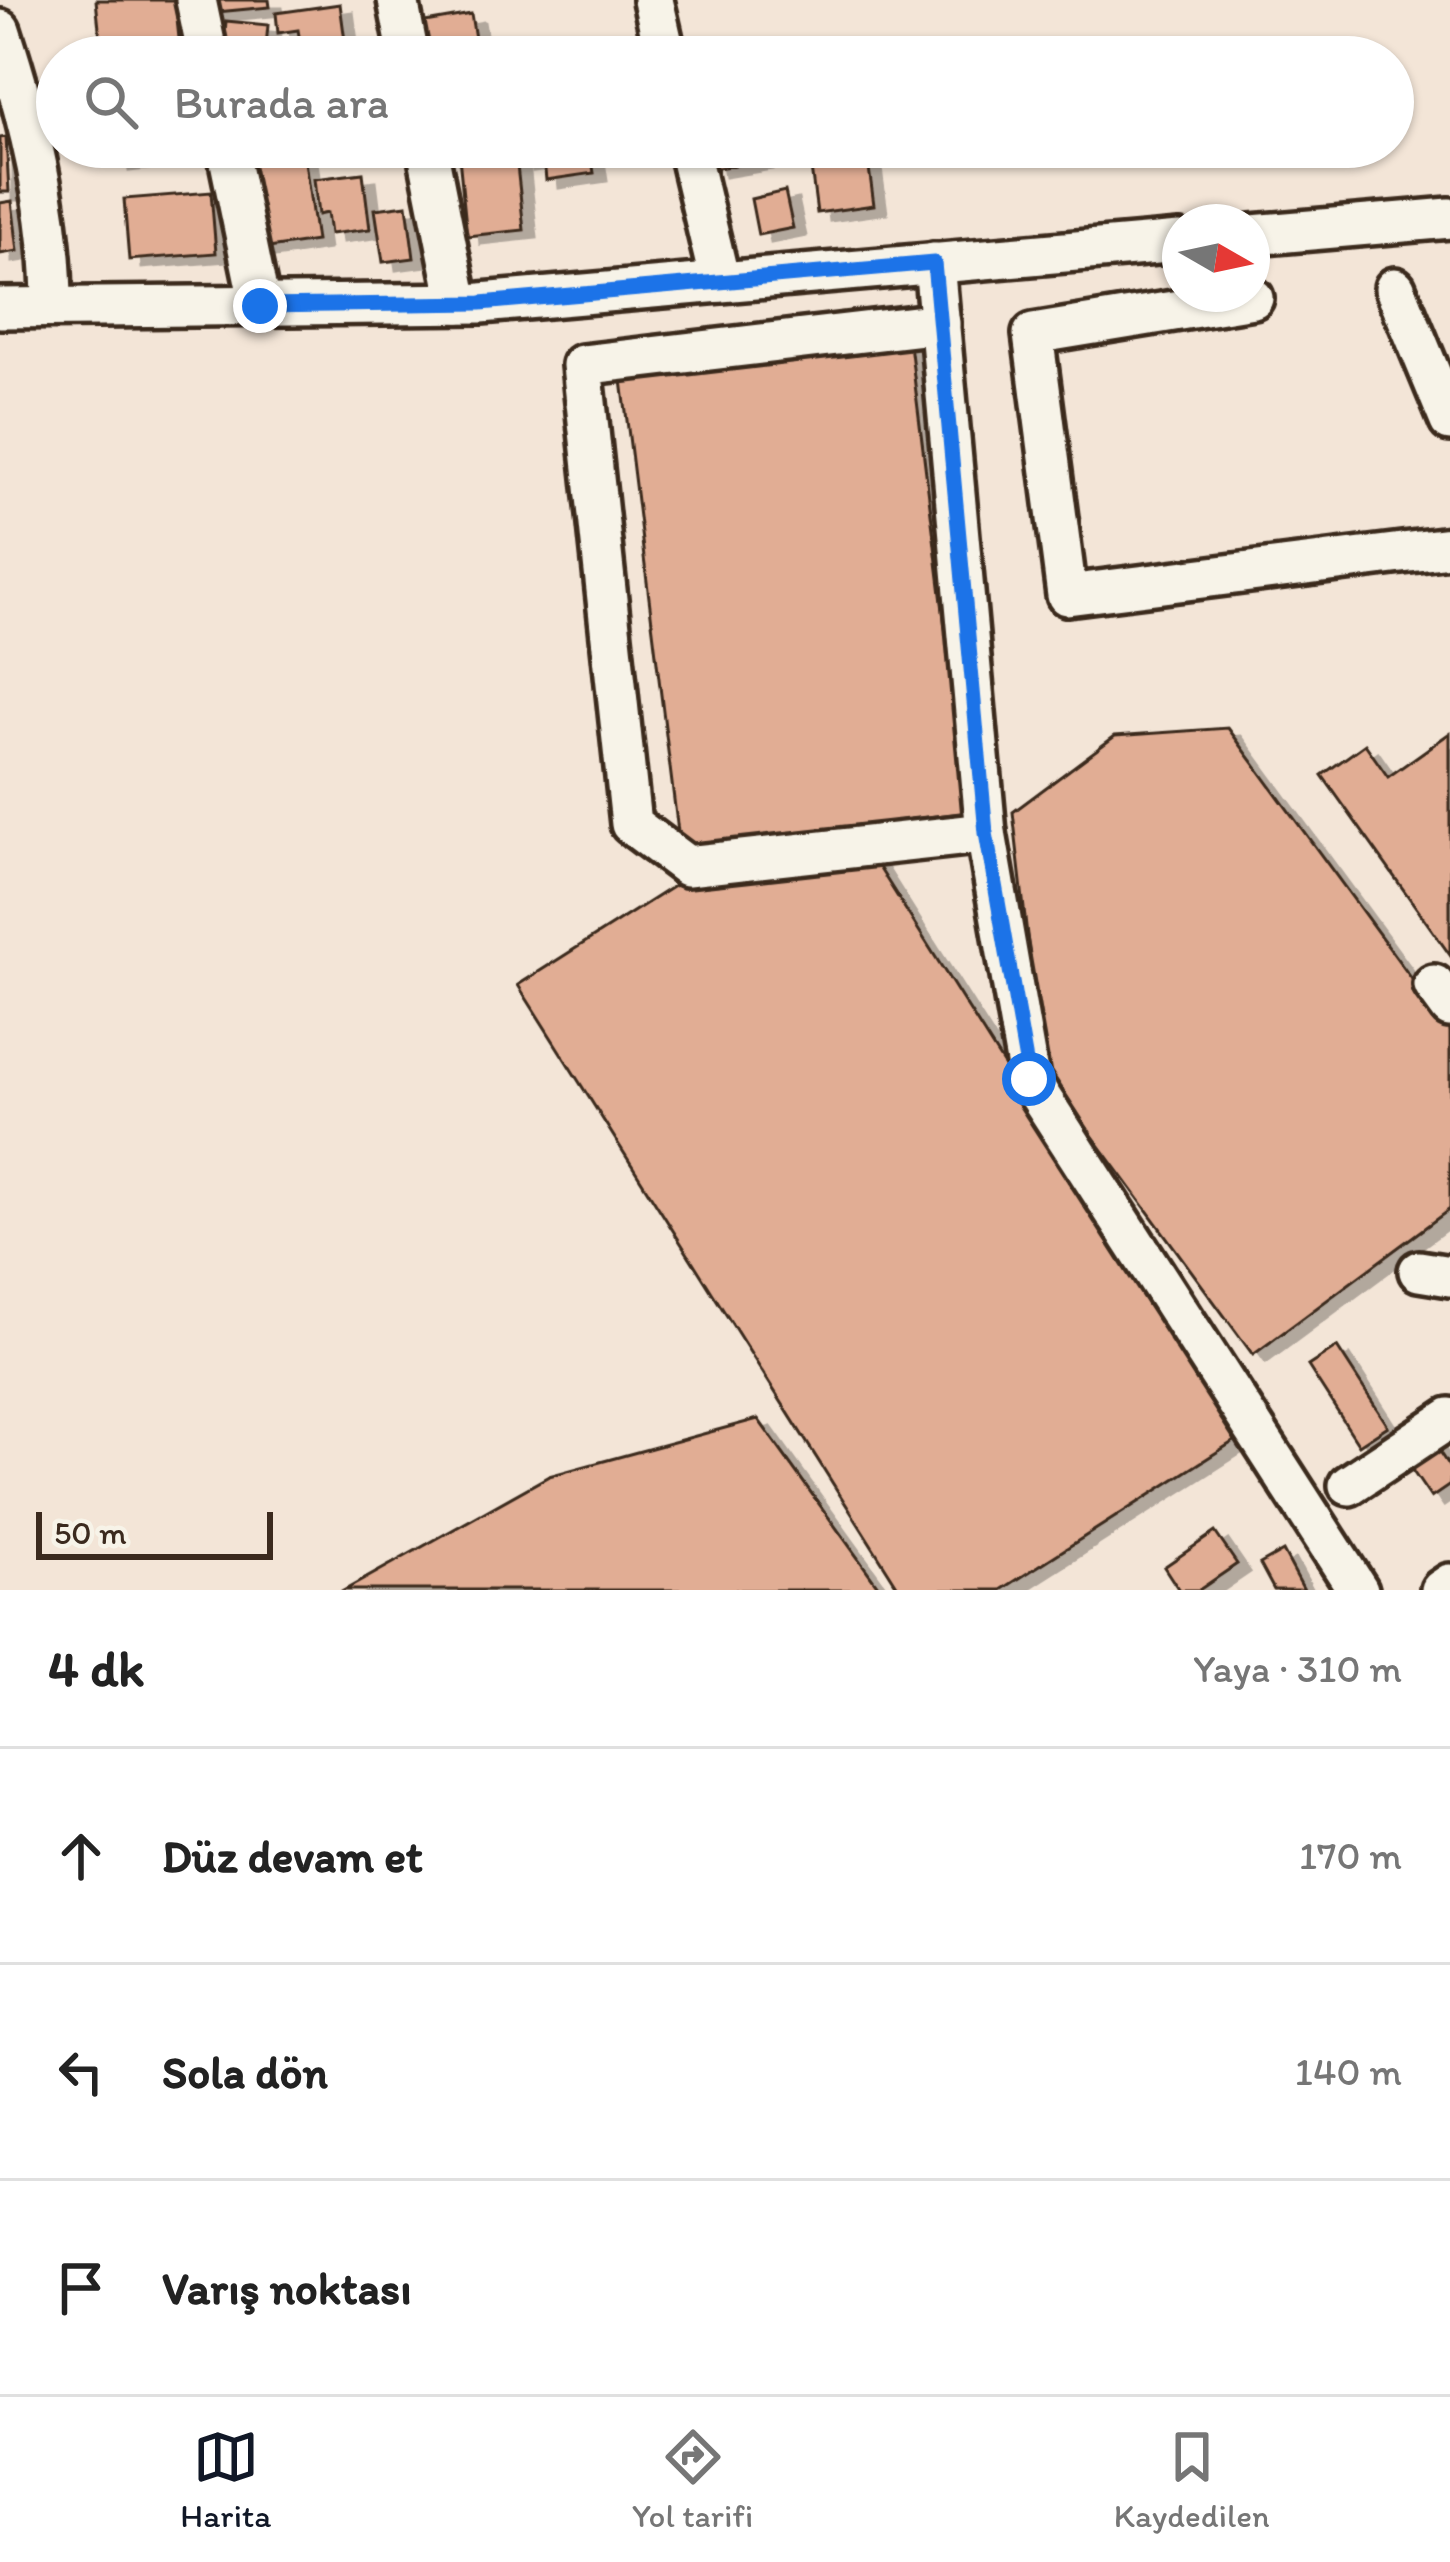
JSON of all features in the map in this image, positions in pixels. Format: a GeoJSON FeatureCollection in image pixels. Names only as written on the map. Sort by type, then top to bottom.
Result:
{"type":"FeatureCollection","features":[{"type":"Feature","properties":{"kind":"street"},"geometry":{"type":"LineString","coordinates":[[196,0],[204,36]]}},
{"type":"Feature","properties":{"kind":"street"},"geometry":{"type":"LineString","coordinates":[[398,0],[405,36]]}},
{"type":"Feature","properties":{"kind":"street"},"geometry":{"type":"LineString","coordinates":[[652,0],[661,36]]}},
{"type":"Feature","properties":{"kind":"street"},"geometry":{"type":"LineString","coordinates":[[0,30],[36,164]]}},
{"type":"Feature","properties":{"kind":"street"},"geometry":{"type":"LineString","coordinates":[[37,168],[52,264],[52,306]]}},
{"type":"Feature","properties":{"kind":"street"},"geometry":{"type":"LineString","coordinates":[[230,168],[260,306]]}},
{"type":"Feature","properties":{"kind":"street"},"geometry":{"type":"LineString","coordinates":[[431,168],[458,303]]}},
{"type":"Feature","properties":{"kind":"street"},"geometry":{"type":"LineString","coordinates":[[693,168],[720,282]]}},
{"type":"Feature","properties":{"kind":"street"},"geometry":{"type":"LineString","coordinates":[[1270,233],[1450,218]]}},
{"type":"Feature","properties":{"kind":"street"},"geometry":{"type":"LineString","coordinates":[[0,308],[458,303],[1162,244]]}},
{"type":"Feature","properties":{"kind":"street"},"geometry":{"type":"LineString","coordinates":[[934,263],[986,833],[1029,1079],[1358,1590]]}},
{"type":"Feature","properties":{"kind":"street"},"geometry":{"type":"LineString","coordinates":[[1395,288],[1450,421]]}},
{"type":"Feature","properties":{"kind":"street"},"geometry":{"type":"LineString","coordinates":[[1167,312],[1033,334],[1067,595],[1450,547]]}},
{"type":"Feature","properties":{"kind":"street"},"geometry":{"type":"LineString","coordinates":[[940,323],[582,365],[631,824],[687,866],[986,833]]}},
{"type":"Feature","properties":{"kind":"street"},"geometry":{"type":"LineString","coordinates":[[1349,1485],[1450,1418]]}},
{"type":"Feature","properties":{"kind":"street"},"geometry":{"type":"LineString","coordinates":[[1441,1590],[1450,1584]]}},
{"type":"Feature","properties":{"kind":"building"},"geometry":{"type":"Polygon","coordinates":[[[96,0],[175,0],[179,36],[100,36],[96,0]]]}},
{"type":"Feature","properties":{"kind":"building"},"geometry":{"type":"Polygon","coordinates":[[[205,0],[269,0],[270,7],[206,13],[205,0]]]}},
{"type":"Feature","properties":{"kind":"building"},"geometry":{"type":"Polygon","coordinates":[[[340,4],[344,36],[299,36],[298,30],[278,33],[276,13],[340,4]]]}},
{"type":"Feature","properties":{"kind":"building"},"geometry":{"type":"Polygon","coordinates":[[[471,14],[475,36],[410,36],[408,25],[471,14]]]}},
{"type":"Feature","properties":{"kind":"building"},"geometry":{"type":"Polygon","coordinates":[[[226,21],[268,25],[267,36],[225,36],[226,21]]]}},
{"type":"Feature","properties":{"kind":"building"},"geometry":{"type":"Polygon","coordinates":[[[6,137],[9,192],[0,192],[0,138],[6,137]]]}},
{"type":"Feature","properties":{"kind":"building"},"geometry":{"type":"Polygon","coordinates":[[[243,168],[306,168],[316,241],[255,250],[243,168]]]}},
{"type":"Feature","properties":{"kind":"building"},"geometry":{"type":"Polygon","coordinates":[[[460,168],[517,168],[524,230],[467,236],[460,168]]]}},
{"type":"Feature","properties":{"kind":"building"},"geometry":{"type":"Polygon","coordinates":[[[545,168],[593,168],[594,173],[546,180],[545,168]]]}},
{"type":"Feature","properties":{"kind":"building"},"geometry":{"type":"Polygon","coordinates":[[[811,168],[869,168],[874,205],[817,213],[811,168]]]}},
{"type":"Feature","properties":{"kind":"building"},"geometry":{"type":"Polygon","coordinates":[[[363,173],[370,229],[330,234],[327,213],[318,215],[314,179],[363,173]]]}},
{"type":"Feature","properties":{"kind":"building"},"geometry":{"type":"Polygon","coordinates":[[[785,191],[793,228],[758,235],[751,199],[785,191]]]}},
{"type":"Feature","properties":{"kind":"building"},"geometry":{"type":"Polygon","coordinates":[[[211,192],[216,253],[129,260],[124,199],[211,192]]]}},
{"type":"Feature","properties":{"kind":"building"},"geometry":{"type":"Polygon","coordinates":[[[12,201],[18,251],[0,254],[0,203],[12,201]]]}},
{"type":"Feature","properties":{"kind":"building"},"geometry":{"type":"Polygon","coordinates":[[[407,205],[414,258],[383,262],[375,209],[407,205]]]}},
{"type":"Feature","properties":{"kind":"building"},"geometry":{"type":"Polygon","coordinates":[[[909,336],[968,812],[680,848],[621,372],[909,336]]]}},
{"type":"Feature","properties":{"kind":"building"},"geometry":{"type":"Polygon","coordinates":[[[1228,728],[1450,1031],[1450,1209],[1253,1355],[1042,1067],[1013,812],[1115,736],[1228,728]]]}},
{"type":"Feature","properties":{"kind":"building"},"geometry":{"type":"Polygon","coordinates":[[[1450,733],[1450,955],[1322,775],[1365,744],[1388,777],[1450,733]]]}},
{"type":"Feature","properties":{"kind":"building"},"geometry":{"type":"Polygon","coordinates":[[[875,861],[1239,1438],[1001,1590],[900,1590],[518,985],[688,877],[875,861]]]}},
{"type":"Feature","properties":{"kind":"building"},"geometry":{"type":"Polygon","coordinates":[[[1337,1347],[1388,1426],[1359,1445],[1308,1366],[1337,1347]]]}},
{"type":"Feature","properties":{"kind":"building"},"geometry":{"type":"Polygon","coordinates":[[[758,1419],[881,1590],[345,1590],[549,1476],[758,1419]]]}},
{"type":"Feature","properties":{"kind":"building"},"geometry":{"type":"Polygon","coordinates":[[[1430,1438],[1450,1468],[1450,1485],[1431,1498],[1403,1457],[1430,1438]]]}},
{"type":"Feature","properties":{"kind":"building"},"geometry":{"type":"Polygon","coordinates":[[[1215,1532],[1237,1564],[1199,1590],[1179,1590],[1164,1567],[1215,1532]]]}},
{"type":"Feature","properties":{"kind":"building"},"geometry":{"type":"Polygon","coordinates":[[[1283,1551],[1304,1590],[1274,1590],[1260,1564],[1283,1551]]]}},
{"type":"Feature","properties":{"kind":"route"},"geometry":{"type":"LineString","coordinates":[[260,306],[481,303],[934,263],[986,833],[1029,1079]]}}]}
